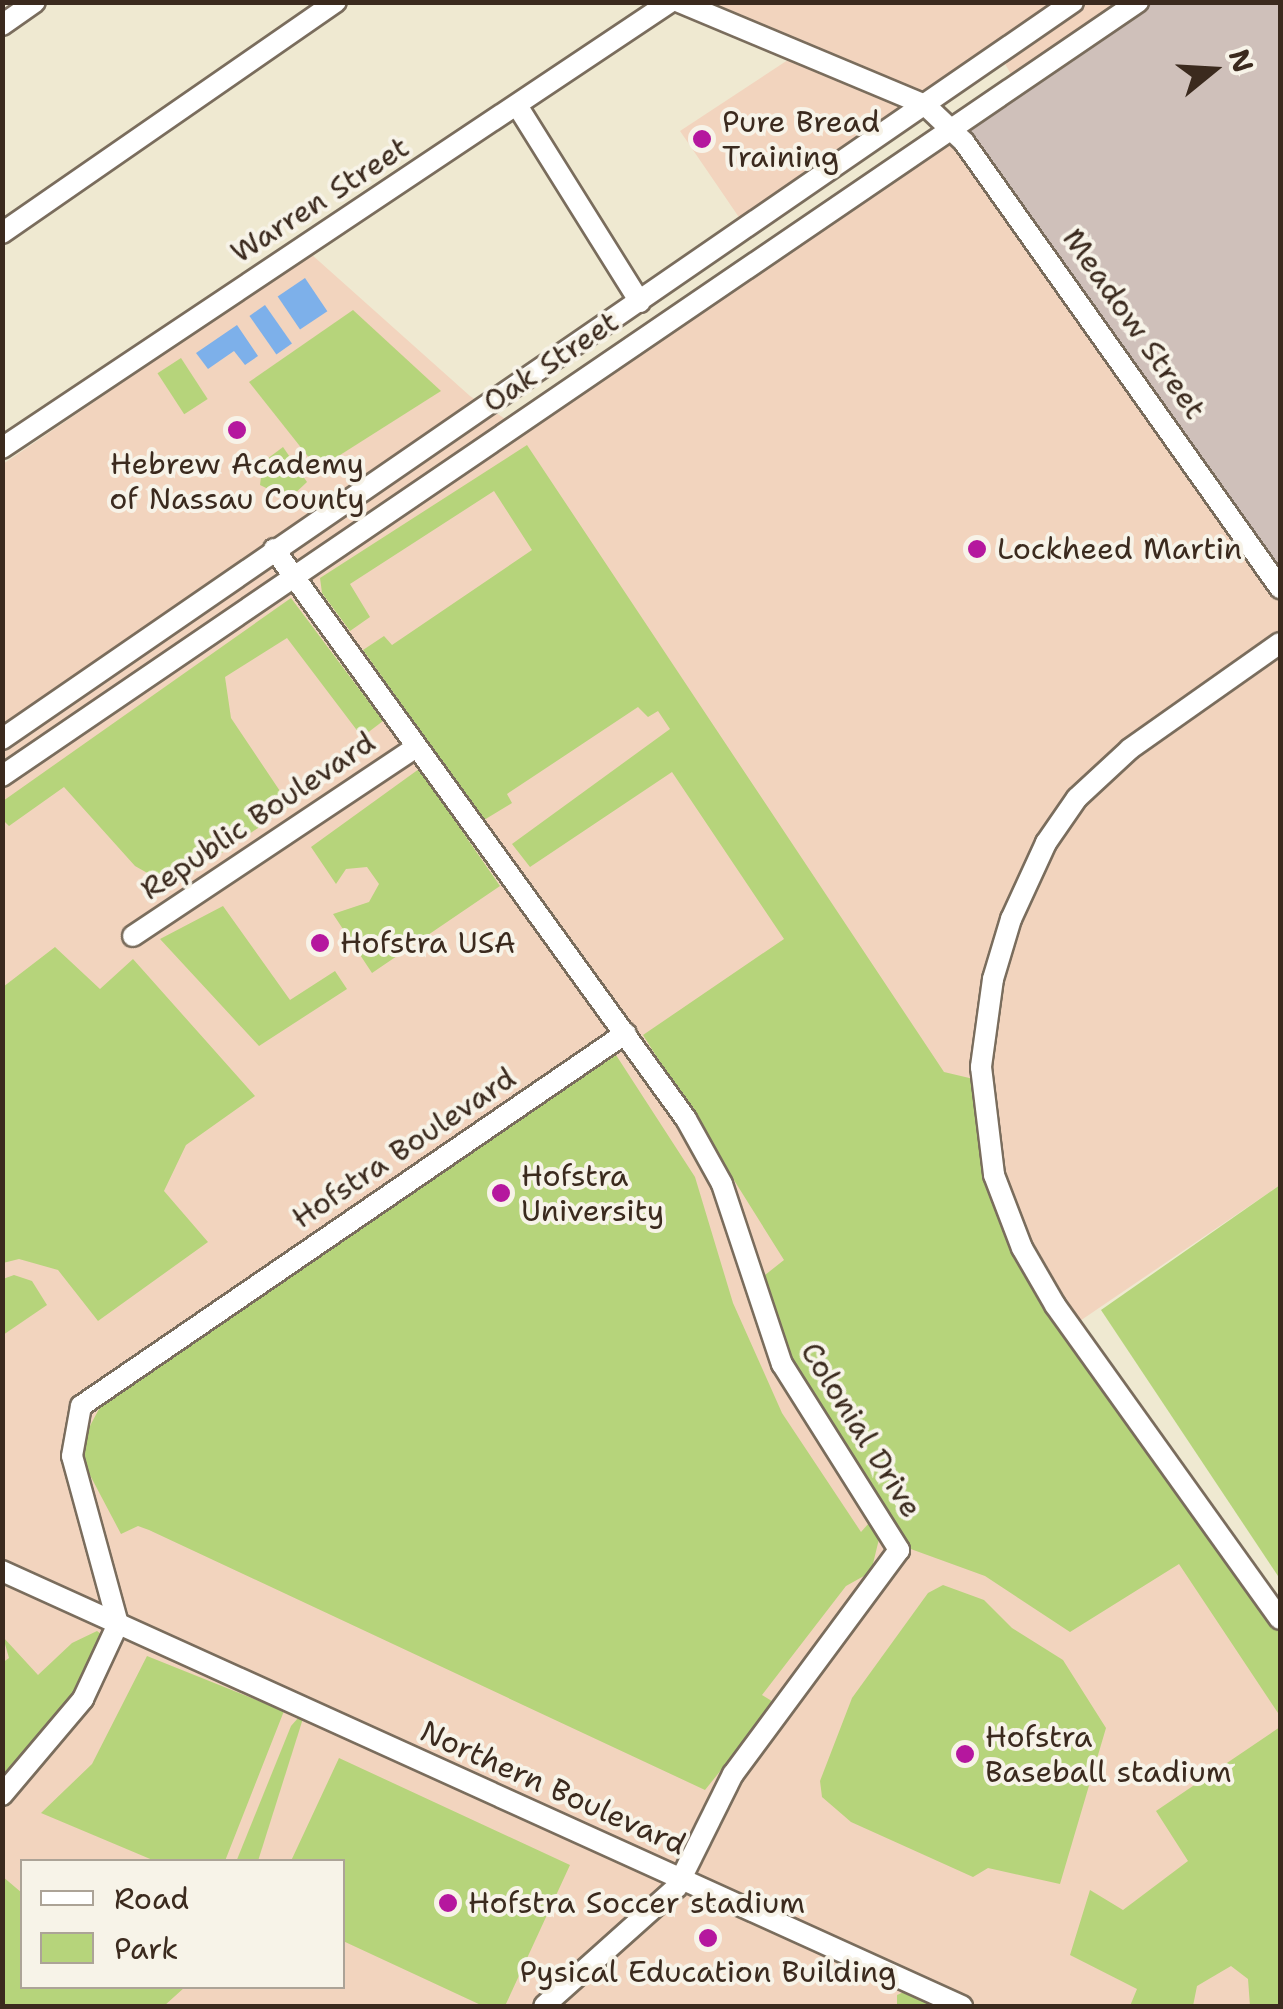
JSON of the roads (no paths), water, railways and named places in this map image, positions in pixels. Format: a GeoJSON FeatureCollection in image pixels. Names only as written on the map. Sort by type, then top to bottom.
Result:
{"type":"FeatureCollection","features":[{"type":"Feature","properties":{"kind":"street"},"geometry":{"type":"LineString","coordinates":[[2,25],[35,2]]}},
{"type":"Feature","properties":{"kind":"street"},"geometry":{"type":"LineString","coordinates":[[2,233],[336,2]]}},
{"type":"Feature","properties":{"kind":"street","name":"Warren Street"},"geometry":{"type":"LineString","coordinates":[[2,448],[670,2]]}},
{"type":"Feature","properties":{"kind":"street","name":"Meadow Street"},"geometry":{"type":"LineString","coordinates":[[680,2],[925,105],[948,127],[993,174],[1280,588]]}},
{"type":"Feature","properties":{"kind":"street","name":"Oak Street"},"geometry":{"type":"LineString","coordinates":[[2,739],[1073,2]]}},
{"type":"Feature","properties":{"kind":"street","name":"Oak Street"},"geometry":{"type":"LineString","coordinates":[[2,776],[948,127],[1138,2]]}},
{"type":"Feature","properties":{"kind":"street"},"geometry":{"type":"LineString","coordinates":[[870,80],[886,115],[878,137]]}},
{"type":"Feature","properties":{"kind":"street"},"geometry":{"type":"LineString","coordinates":[[518,107],[640,302]]}},
{"type":"Feature","properties":{"kind":"street"},"geometry":{"type":"LineString","coordinates":[[274,549],[626,1033]]}},
{"type":"Feature","properties":{"kind":"street"},"geometry":{"type":"LineString","coordinates":[[1280,644],[1130,749],[1077,798],[1046,843],[1011,919],[993,979],[982,1067],[994,1175],[1022,1248],[1061,1314],[1280,1619]]}},
{"type":"Feature","properties":{"kind":"street","name":"Republic Boulevard"},"geometry":{"type":"LineString","coordinates":[[134,936],[416,746]]}},
{"type":"Feature","properties":{"kind":"street","name":"Hofstra Boulevard"},"geometry":{"type":"LineString","coordinates":[[118,1624],[72,1456],[81,1406],[626,1033]]}},
{"type":"Feature","properties":{"kind":"street","name":"Colonial Drive"},"geometry":{"type":"LineString","coordinates":[[544,2006],[683,1880],[733,1774],[900,1550],[802,1403],[754,1297],[716,1170],[626,1033]]}},
{"type":"Feature","properties":{"kind":"street","name":"Northern Boulevard"},"geometry":{"type":"LineString","coordinates":[[2,1571],[962,2006]]}},
{"type":"Feature","properties":{"kind":"street"},"geometry":{"type":"LineString","coordinates":[[2,1794],[83,1699],[118,1624]]}},
{"type":"Feature","properties":{"kind":"water"},"geometry":{"type":"Polygon","coordinates":[[[305,278],[327,311],[300,330],[278,296],[305,278]]]}},
{"type":"Feature","properties":{"kind":"water"},"geometry":{"type":"Polygon","coordinates":[[[265,305],[292,344],[276,354],[249,316],[265,305]]]}},
{"type":"Feature","properties":{"kind":"water"},"geometry":{"type":"Polygon","coordinates":[[[237,325],[258,356],[245,365],[234,351],[208,369],[196,353],[237,325]]]}},
{"type":"Feature","properties":{"kind":"place","name":"Pure Bread Training"},"geometry":{"type":"Point","coordinates":[702,139]}},
{"type":"Feature","properties":{"kind":"place","name":"Hebrew Academy of Nassau County"},"geometry":{"type":"Point","coordinates":[237,430]}},
{"type":"Feature","properties":{"kind":"place","name":"Lockheed Martin"},"geometry":{"type":"Point","coordinates":[977,549]}},
{"type":"Feature","properties":{"kind":"place","name":"Hofstra USA"},"geometry":{"type":"Point","coordinates":[320,943]}},
{"type":"Feature","properties":{"kind":"place","name":"Hofstra University"},"geometry":{"type":"Point","coordinates":[501,1193]}},
{"type":"Feature","properties":{"kind":"place","name":"Hofstra Baseball stadium"},"geometry":{"type":"Point","coordinates":[965,1754]}},
{"type":"Feature","properties":{"kind":"place","name":"Hofstra Soccer stadium"},"geometry":{"type":"Point","coordinates":[448,1903]}},
{"type":"Feature","properties":{"kind":"place","name":"Pysical Education Building"},"geometry":{"type":"Point","coordinates":[708,1938]}}]}
